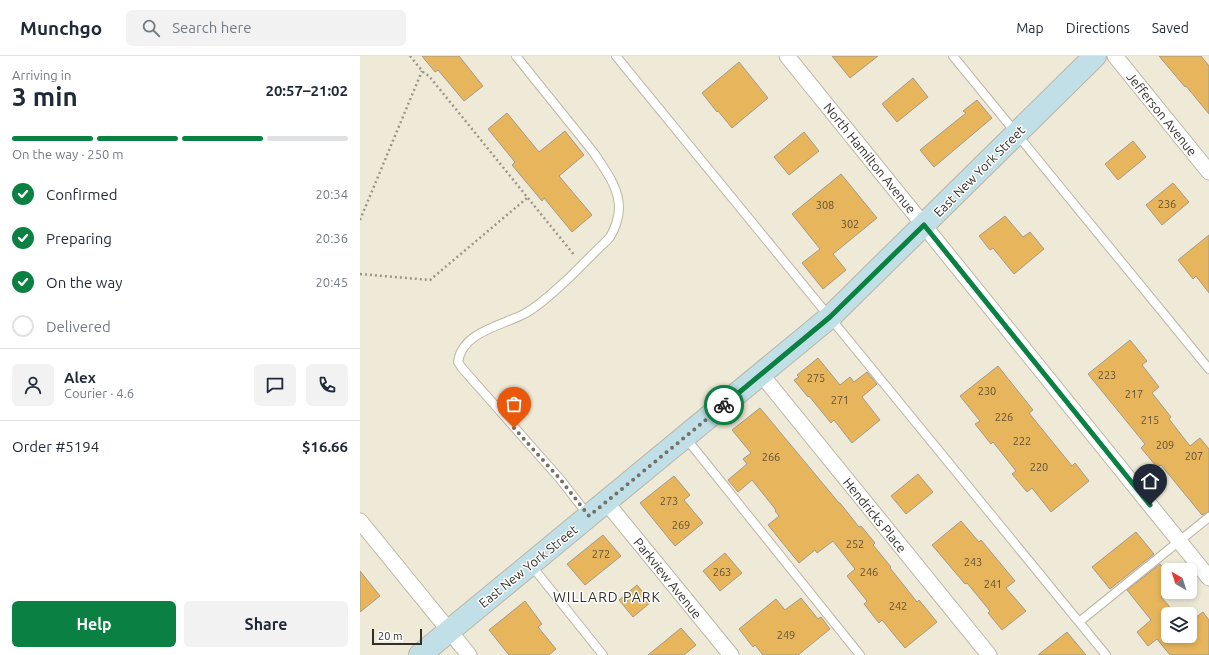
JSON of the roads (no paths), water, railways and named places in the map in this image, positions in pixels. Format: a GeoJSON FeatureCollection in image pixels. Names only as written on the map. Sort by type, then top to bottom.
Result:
{"type":"FeatureCollection","features":[{"type":"Feature","properties":{"kind":"main road","name":"East New York Street"},"geometry":{"type":"LineString","coordinates":[[420,655],[830,317],[1095,56]]}},
{"type":"Feature","properties":{"kind":"street","name":"North Hamilton Avenue"},"geometry":{"type":"LineString","coordinates":[[786,56],[1209,578]]}},
{"type":"Feature","properties":{"kind":"street","name":"Jefferson Avenue"},"geometry":{"type":"LineString","coordinates":[[1115,56],[1209,172]]}},
{"type":"Feature","properties":{"kind":"street","name":"Hendricks Place"},"geometry":{"type":"LineString","coordinates":[[761,374],[989,655]]}},
{"type":"Feature","properties":{"kind":"street","name":"Parkview Avenue"},"geometry":{"type":"LineString","coordinates":[[606,502],[731,655]]}},
{"type":"Feature","properties":{"kind":"street"},"geometry":{"type":"LineString","coordinates":[[360,521],[469,655]]}},
{"type":"Feature","properties":{"kind":"lane"},"geometry":{"type":"LineString","coordinates":[[516,56],[594,153],[611,178],[618,195],[620,209],[616,224],[610,236],[582,265],[536,307],[523,315],[478,334],[464,346],[458,355],[458,362],[560,479],[589,516]]}},
{"type":"Feature","properties":{"kind":"lane"},"geometry":{"type":"LineString","coordinates":[[616,56],[1106,655]]}},
{"type":"Feature","properties":{"kind":"lane"},"geometry":{"type":"LineString","coordinates":[[953,56],[1209,369]]}},
{"type":"Feature","properties":{"kind":"lane"},"geometry":{"type":"LineString","coordinates":[[685,437],[860,655]]}},
{"type":"Feature","properties":{"kind":"lane"},"geometry":{"type":"LineString","coordinates":[[1079,622],[1209,517]]}},
{"type":"Feature","properties":{"kind":"lane"},"geometry":{"type":"LineString","coordinates":[[530,564],[603,655]]}},
{"type":"Feature","properties":{"kind":"district","name":"WILLARD PARK"},"geometry":{"type":"Point","coordinates":[607,597]}}]}
